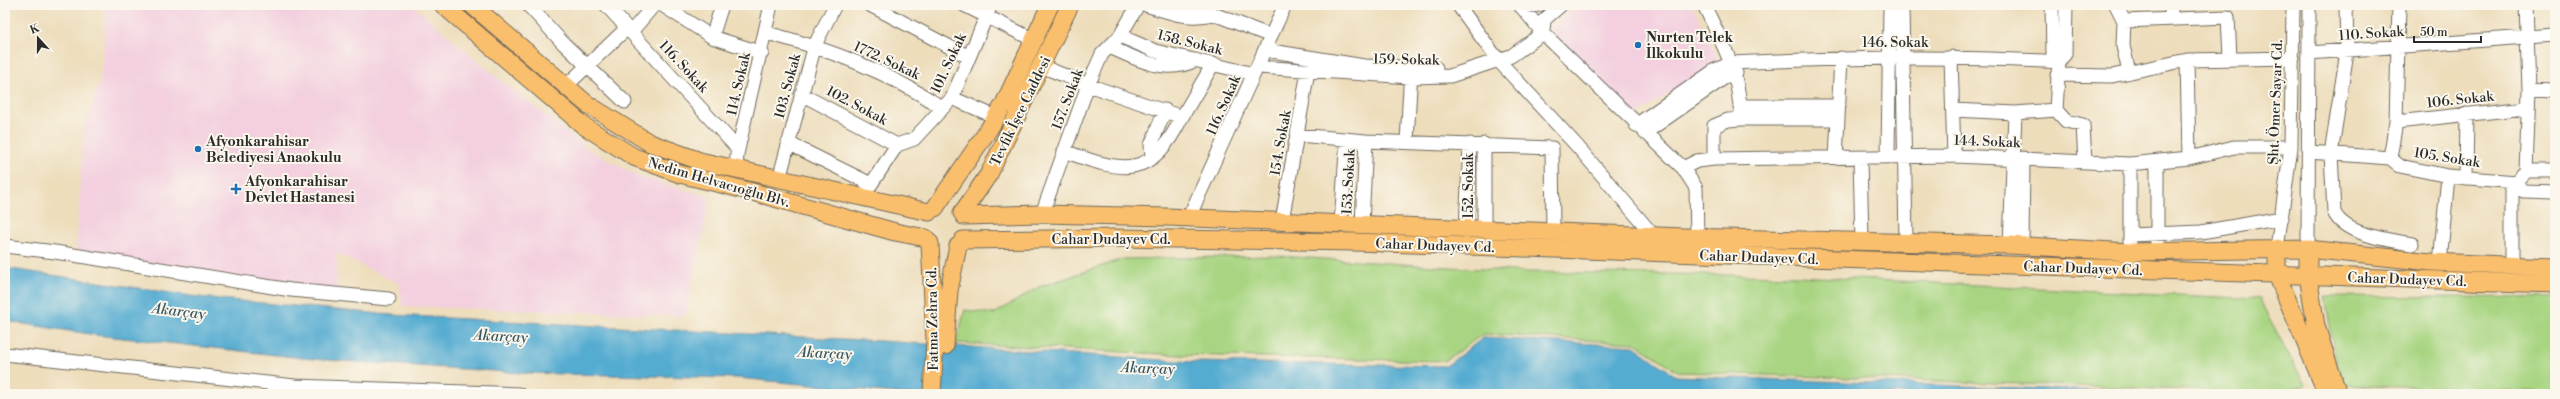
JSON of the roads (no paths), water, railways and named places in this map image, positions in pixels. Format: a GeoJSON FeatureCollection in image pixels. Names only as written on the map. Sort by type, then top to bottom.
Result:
{"type":"FeatureCollection","features":[{"type":"Feature","properties":{"kind":"main road","name":"Nedim Helvacıoğlu Blv."},"geometry":{"type":"LineString","coordinates":[[443,5],[584,126],[634,157],[680,174],[760,194],[928,240]]}},
{"type":"Feature","properties":{"kind":"main road","name":"Tevfik İşce Caddesi"},"geometry":{"type":"LineString","coordinates":[[932,210],[996,117],[1050,5]]}},
{"type":"Feature","properties":{"kind":"main road","name":"Tevfik İşce Caddesi"},"geometry":{"type":"LineString","coordinates":[[963,215],[989,174],[1070,5]]}},
{"type":"Feature","properties":{"kind":"main road","name":"Nedim Helvacıoğlu Blv."},"geometry":{"type":"LineString","coordinates":[[480,8],[566,86],[605,117],[650,143],[678,154],[736,170],[780,179],[867,191],[932,210]]}},
{"type":"Feature","properties":{"kind":"main road"},"geometry":{"type":"LineString","coordinates":[[500,55],[523,48]]}},
{"type":"Feature","properties":{"kind":"main road"},"geometry":{"type":"LineString","coordinates":[[949,206],[963,215],[967,229],[960,243],[943,249],[928,240],[924,224],[932,210],[949,206]]}},
{"type":"Feature","properties":{"kind":"main road","name":"Cahar Dudayev Cd."},"geometry":{"type":"LineString","coordinates":[[963,215],[1042,214],[1189,217],[1652,236],[1906,242],[2130,252],[2277,248],[2308,249],[2440,263],[2555,267]]}},
{"type":"Feature","properties":{"kind":"main road","name":"Cahar Dudayev Cd."},"geometry":{"type":"LineString","coordinates":[[960,243],[1118,238],[1355,242],[2555,284]]}},
{"type":"Feature","properties":{"kind":"main road","name":"Fatma Zehra Cd."},"geometry":{"type":"LineString","coordinates":[[928,240],[940,341],[944,394]]}},
{"type":"Feature","properties":{"kind":"main road","name":"Fatma Zehra Cd."},"geometry":{"type":"LineString","coordinates":[[932,394],[948,291],[960,243]]}},
{"type":"Feature","properties":{"kind":"main road"},"geometry":{"type":"LineString","coordinates":[[2277,248],[2276,275],[2331,389]]}},
{"type":"Feature","properties":{"kind":"main road"},"geometry":{"type":"LineString","coordinates":[[2308,249],[2308,276],[2316,326],[2331,389]]}},
{"type":"Feature","properties":{"kind":"street"},"geometry":{"type":"LineString","coordinates":[[528,5],[586,65],[625,102]]}},
{"type":"Feature","properties":{"kind":"street","name":"116. Sokak"},"geometry":{"type":"LineString","coordinates":[[606,5],[738,149]]}},
{"type":"Feature","properties":{"kind":"street"},"geometry":{"type":"LineString","coordinates":[[566,86],[586,65],[629,30],[654,5]]}},
{"type":"Feature","properties":{"kind":"street"},"geometry":{"type":"LineString","coordinates":[[662,5],[712,37],[762,53]]}},
{"type":"Feature","properties":{"kind":"street"},"geometry":{"type":"LineString","coordinates":[[712,37],[722,5]]}},
{"type":"Feature","properties":{"kind":"street","name":"114. Sokak"},"geometry":{"type":"LineString","coordinates":[[736,170],[738,149],[767,33],[772,5]]}},
{"type":"Feature","properties":{"kind":"street","name":"103. Sokak"},"geometry":{"type":"LineString","coordinates":[[780,179],[788,143],[815,45],[835,5]]}},
{"type":"Feature","properties":{"kind":"street"},"geometry":{"type":"LineString","coordinates":[[870,5],[969,57]]}},
{"type":"Feature","properties":{"kind":"street"},"geometry":{"type":"LineString","coordinates":[[964,5],[989,11],[1034,40]]}},
{"type":"Feature","properties":{"kind":"street","name":"157. Sokak"},"geometry":{"type":"LineString","coordinates":[[1042,214],[1088,84],[1102,54],[1120,36],[1138,5]]}},
{"type":"Feature","properties":{"kind":"street"},"geometry":{"type":"LineString","coordinates":[[1146,5],[1179,15],[1196,18],[1214,14]]}},
{"type":"Feature","properties":{"kind":"street"},"geometry":{"type":"LineString","coordinates":[[1190,5],[1271,36]]}},
{"type":"Feature","properties":{"kind":"street","name":"116. Sokak"},"geometry":{"type":"LineString","coordinates":[[1189,217],[1285,5]]}},
{"type":"Feature","properties":{"kind":"street"},"geometry":{"type":"LineString","coordinates":[[1458,5],[1498,60],[1569,136],[1652,236]]}},
{"type":"Feature","properties":{"kind":"street"},"geometry":{"type":"LineString","coordinates":[[1521,6],[1539,5]]}},
{"type":"Feature","properties":{"kind":"street"},"geometry":{"type":"LineString","coordinates":[[1543,33],[1544,20],[1561,5]]}},
{"type":"Feature","properties":{"kind":"street"},"geometry":{"type":"LineString","coordinates":[[1704,5],[1734,68],[1741,112]]}},
{"type":"Feature","properties":{"kind":"street"},"geometry":{"type":"LineString","coordinates":[[1890,5],[1905,156],[1906,242]]}},
{"type":"Feature","properties":{"kind":"street"},"geometry":{"type":"LineString","coordinates":[[1888,157],[1902,5]]}},
{"type":"Feature","properties":{"kind":"street"},"geometry":{"type":"LineString","coordinates":[[2052,5],[2053,54],[2059,61]]}},
{"type":"Feature","properties":{"kind":"street"},"geometry":{"type":"LineString","coordinates":[[2066,5],[2065,54],[2059,61],[2056,110],[2066,120],[2083,125],[2085,162]]}},
{"type":"Feature","properties":{"kind":"street"},"geometry":{"type":"LineString","coordinates":[[2116,5],[2124,21],[2123,46],[2129,72]]}},
{"type":"Feature","properties":{"kind":"street"},"geometry":{"type":"LineString","coordinates":[[2171,5],[2171,19]]}},
{"type":"Feature","properties":{"kind":"street","name":"Şht. Ömer Sayar Cd."},"geometry":{"type":"LineString","coordinates":[[2277,248],[2292,147],[2293,5]]}},
{"type":"Feature","properties":{"kind":"street"},"geometry":{"type":"LineString","coordinates":[[2308,249],[2310,152],[2309,5]]}},
{"type":"Feature","properties":{"kind":"street"},"geometry":{"type":"LineString","coordinates":[[2346,5],[2347,52],[2330,154],[2333,207],[2341,223],[2348,228],[2385,240],[2412,244]]}},
{"type":"Feature","properties":{"kind":"street"},"geometry":{"type":"LineString","coordinates":[[2390,158],[2396,122],[2399,48],[2398,5]]}},
{"type":"Feature","properties":{"kind":"street"},"geometry":{"type":"LineString","coordinates":[[2526,5],[2529,90],[2527,108],[2526,171]]}},
{"type":"Feature","properties":{"kind":"street"},"geometry":{"type":"LineString","coordinates":[[1521,6],[1543,33],[1640,129],[1682,168],[1696,188],[1697,237]]}},
{"type":"Feature","properties":{"kind":"street","name":"101. Sokak"},"geometry":{"type":"LineString","coordinates":[[897,145],[914,139],[952,98],[989,11]]}},
{"type":"Feature","properties":{"kind":"street"},"geometry":{"type":"LineString","coordinates":[[2124,21],[2171,19],[2228,11],[2230,58]]}},
{"type":"Feature","properties":{"kind":"street","name":"1772. Sokak"},"geometry":{"type":"LineString","coordinates":[[767,33],[815,45],[884,73],[942,108]]}},
{"type":"Feature","properties":{"kind":"street","name":"159. Sokak"},"geometry":{"type":"LineString","coordinates":[[1256,70],[1411,72],[1450,76],[1511,56],[1543,33]]}},
{"type":"Feature","properties":{"kind":"street","name":"110. Sokak"},"geometry":{"type":"LineString","coordinates":[[2310,53],[2347,52],[2555,35]]}},
{"type":"Feature","properties":{"kind":"street","name":"158. Sokak"},"geometry":{"type":"LineString","coordinates":[[1120,36],[1155,51],[1213,64],[1256,70]]}},
{"type":"Feature","properties":{"kind":"street"},"geometry":{"type":"LineString","coordinates":[[1110,47],[1141,61],[1160,66],[1185,66],[1196,60]]}},
{"type":"Feature","properties":{"kind":"street"},"geometry":{"type":"LineString","coordinates":[[1265,50],[1411,72],[1408,142]]}},
{"type":"Feature","properties":{"kind":"street"},"geometry":{"type":"LineString","coordinates":[[1951,57],[1954,156]]}},
{"type":"Feature","properties":{"kind":"street","name":"146. Sokak"},"geometry":{"type":"LineString","coordinates":[[1734,68],[1841,58],[1951,57],[2059,61]]}},
{"type":"Feature","properties":{"kind":"street"},"geometry":{"type":"LineString","coordinates":[[1836,158],[1841,58]]}},
{"type":"Feature","properties":{"kind":"street"},"geometry":{"type":"LineString","coordinates":[[2057,75],[2112,76],[2187,60],[2293,58]]}},
{"type":"Feature","properties":{"kind":"street"},"geometry":{"type":"LineString","coordinates":[[2187,60],[2189,158]]}},
{"type":"Feature","properties":{"kind":"street"},"geometry":{"type":"LineString","coordinates":[[1064,151],[1095,162],[1133,168],[1152,157],[1163,150],[1213,64]]}},
{"type":"Feature","properties":{"kind":"street"},"geometry":{"type":"LineString","coordinates":[[1041,66],[1182,117]]}},
{"type":"Feature","properties":{"kind":"street"},"geometry":{"type":"LineString","coordinates":[[1640,129],[1715,70],[1734,68]]}},
{"type":"Feature","properties":{"kind":"street","name":"154. Sokak"},"geometry":{"type":"LineString","coordinates":[[1282,221],[1308,71]]}},
{"type":"Feature","properties":{"kind":"street"},"geometry":{"type":"LineString","coordinates":[[2529,90],[2555,91]]}},
{"type":"Feature","properties":{"kind":"street","name":"102. Sokak"},"geometry":{"type":"LineString","coordinates":[[801,94],[897,145]]}},
{"type":"Feature","properties":{"kind":"street"},"geometry":{"type":"LineString","coordinates":[[952,98],[996,117]]}},
{"type":"Feature","properties":{"kind":"street"},"geometry":{"type":"LineString","coordinates":[[1714,159],[1714,126],[1741,112],[1839,106]]}},
{"type":"Feature","properties":{"kind":"street","name":"106. Sokak"},"geometry":{"type":"LineString","coordinates":[[2396,122],[2527,108]]}},
{"type":"Feature","properties":{"kind":"street"},"geometry":{"type":"LineString","coordinates":[[1152,157],[1151,145],[1164,110]]}},
{"type":"Feature","properties":{"kind":"street"},"geometry":{"type":"LineString","coordinates":[[1952,110],[2015,113],[2056,110]]}},
{"type":"Feature","properties":{"kind":"street"},"geometry":{"type":"LineString","coordinates":[[1741,112],[1838,119]]}},
{"type":"Feature","properties":{"kind":"street"},"geometry":{"type":"LineString","coordinates":[[2015,113],[2017,158],[2016,246]]}},
{"type":"Feature","properties":{"kind":"street"},"geometry":{"type":"LineString","coordinates":[[2466,178],[2467,114]]}},
{"type":"Feature","properties":{"kind":"street"},"geometry":{"type":"LineString","coordinates":[[1298,134],[1366,141],[1484,144],[1552,148],[1569,136]]}},
{"type":"Feature","properties":{"kind":"street"},"geometry":{"type":"LineString","coordinates":[[1341,223],[1347,139]]}},
{"type":"Feature","properties":{"kind":"street","name":"153. Sokak"},"geometry":{"type":"LineString","coordinates":[[1362,224],[1366,141]]}},
{"type":"Feature","properties":{"kind":"street"},"geometry":{"type":"LineString","coordinates":[[788,143],[867,191],[897,145]]}},
{"type":"Feature","properties":{"kind":"street"},"geometry":{"type":"LineString","coordinates":[[1466,228],[1470,144]]}},
{"type":"Feature","properties":{"kind":"street","name":"152. Sokak"},"geometry":{"type":"LineString","coordinates":[[1484,144],[1484,229]]}},
{"type":"Feature","properties":{"kind":"street","name":"144. Sokak"},"geometry":{"type":"LineString","coordinates":[[1682,168],[1698,160],[1714,159],[1860,158],[1905,156],[2017,158],[2130,164],[2157,163],[2189,158],[2234,147],[2292,147]]}},
{"type":"Feature","properties":{"kind":"street"},"geometry":{"type":"LineString","coordinates":[[1552,148],[1553,232]]}},
{"type":"Feature","properties":{"kind":"street","name":"105. Sokak"},"geometry":{"type":"LineString","coordinates":[[2310,152],[2390,158],[2400,166],[2448,176],[2513,182]]}},
{"type":"Feature","properties":{"kind":"street"},"geometry":{"type":"LineString","coordinates":[[1860,158],[1862,241]]}},
{"type":"Feature","properties":{"kind":"street"},"geometry":{"type":"LineString","coordinates":[[2157,163],[2157,252]]}},
{"type":"Feature","properties":{"kind":"street"},"geometry":{"type":"LineString","coordinates":[[2130,164],[2130,252]]}},
{"type":"Feature","properties":{"kind":"street"},"geometry":{"type":"LineString","coordinates":[[2512,266],[2513,182],[2526,171],[2555,172]]}},
{"type":"Feature","properties":{"kind":"street"},"geometry":{"type":"LineString","coordinates":[[2440,263],[2448,176]]}},
{"type":"Feature","properties":{"kind":"street"},"geometry":{"type":"LineString","coordinates":[[2513,182],[2523,191],[2555,192]]}},
{"type":"Feature","properties":{"kind":"street"},"geometry":{"type":"LineString","coordinates":[[2130,235],[2201,232],[2282,218]]}},
{"type":"Feature","properties":{"kind":"street"},"geometry":{"type":"LineString","coordinates":[[5,246],[55,252],[291,290],[389,299]]}},
{"type":"Feature","properties":{"kind":"street"},"geometry":{"type":"LineString","coordinates":[[5,354],[295,386],[381,392],[519,394]]}},
{"type":"Feature","properties":{"kind":"street"},"geometry":{"type":"LineString","coordinates":[[279,394],[295,386]]}},
{"type":"Feature","properties":{"kind":"water","name":"Akarçay"},"geometry":{"type":"Polygon","coordinates":[[[5,268],[198,297],[392,315],[881,341],[1192,362],[1446,366],[1483,338],[1634,346],[1676,376],[2189,394],[905,394],[738,378],[523,373],[312,359],[96,335],[5,321],[5,268]]]}},
{"type":"Feature","properties":{"kind":"place","name":"Nurten Telek İlkokulu"},"geometry":{"type":"Point","coordinates":[1638,45]}},
{"type":"Feature","properties":{"kind":"place","name":"Afyonkarahisar Belediyesi Anaokulu"},"geometry":{"type":"Point","coordinates":[198,149]}},
{"type":"Feature","properties":{"kind":"place","name":"Afyonkarahisar Devlet Hastanesi"},"geometry":{"type":"Point","coordinates":[236,189]}}]}
